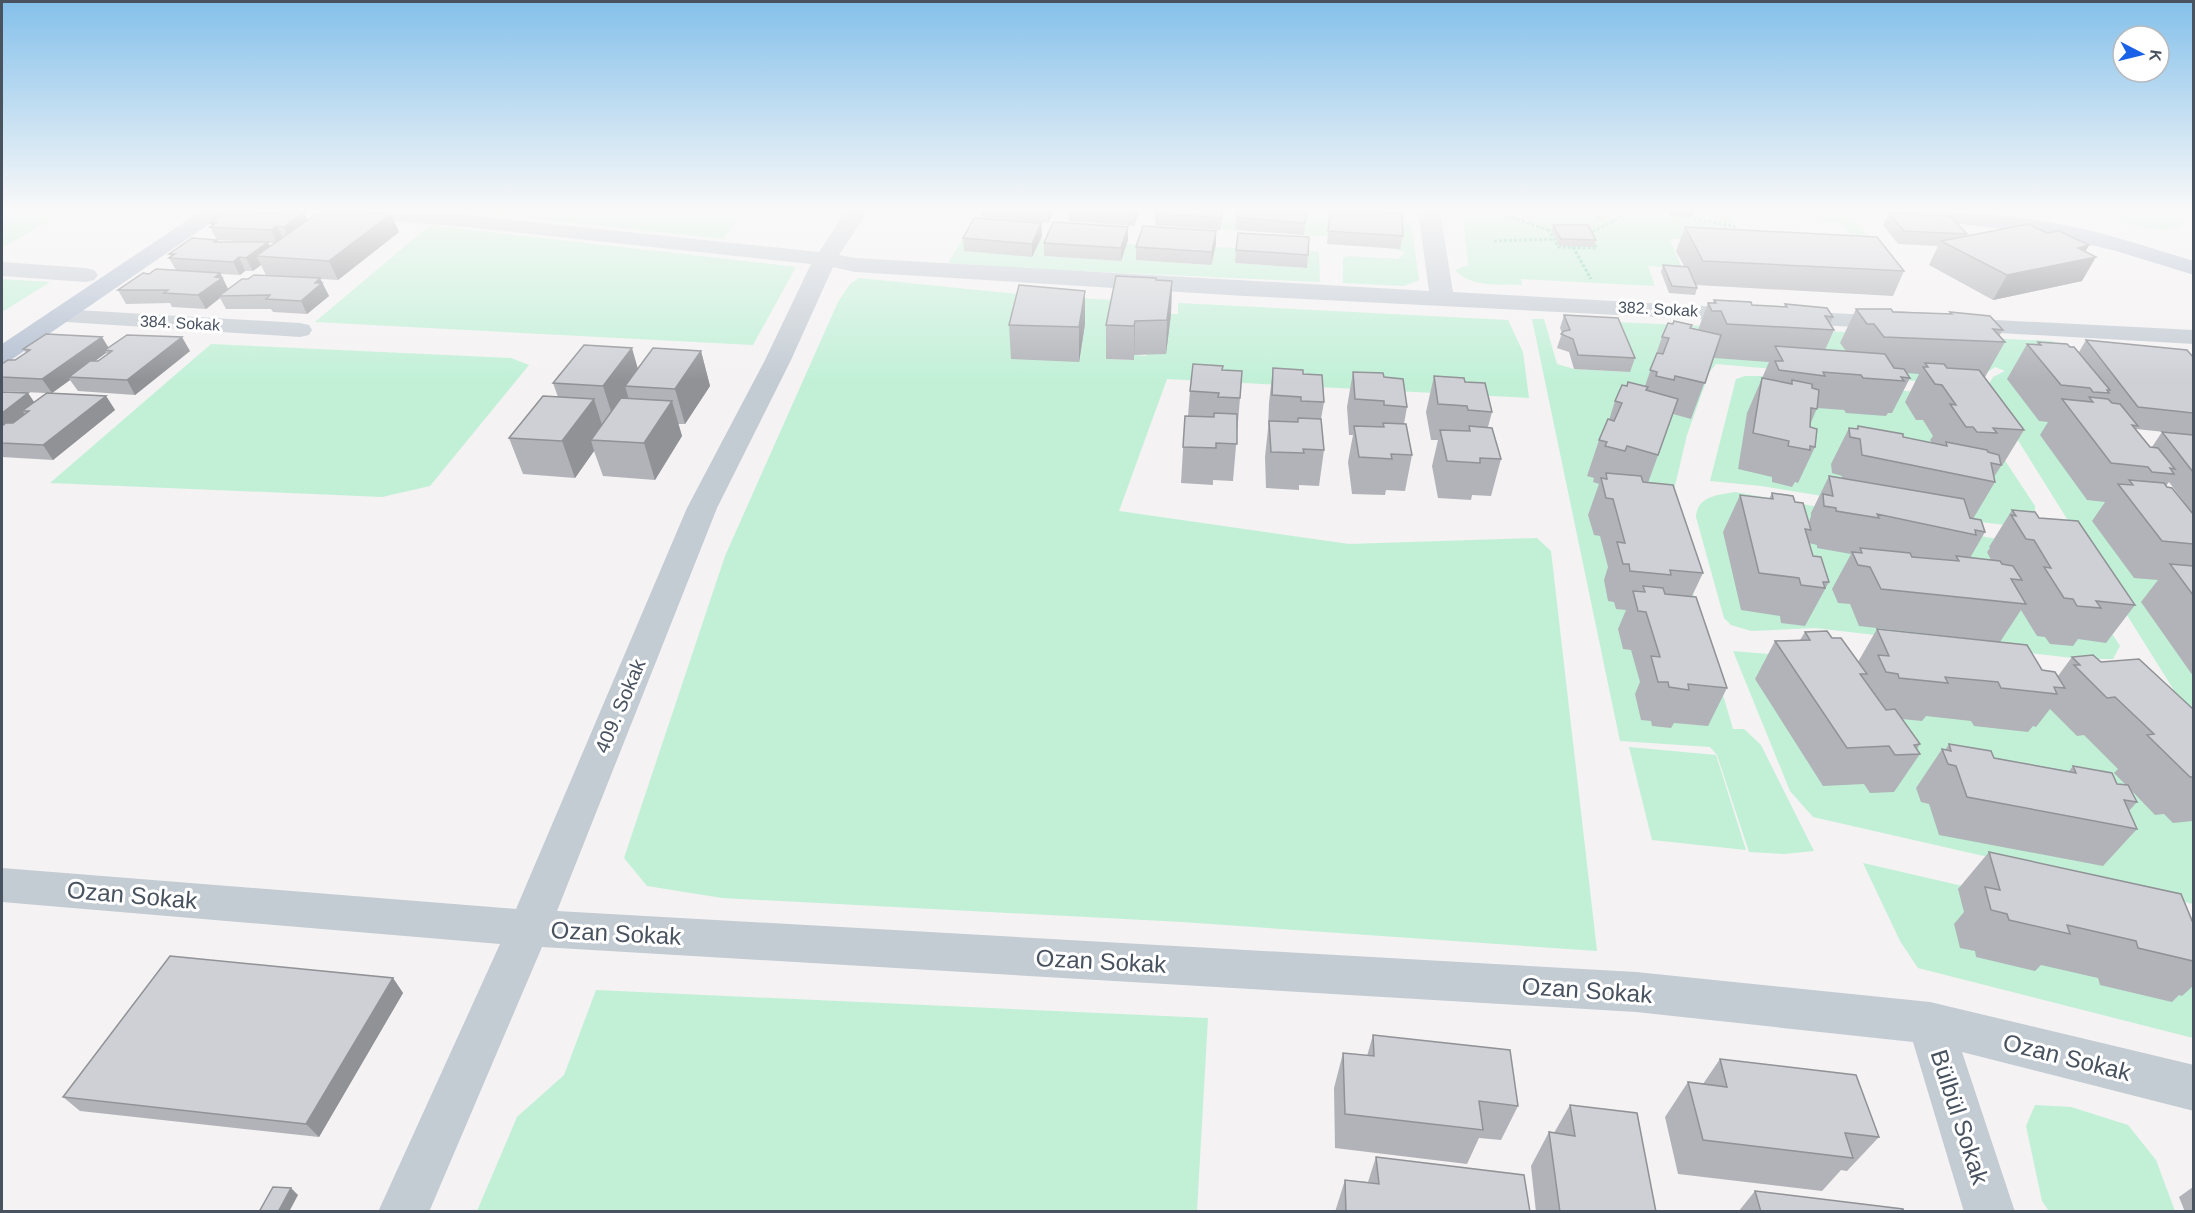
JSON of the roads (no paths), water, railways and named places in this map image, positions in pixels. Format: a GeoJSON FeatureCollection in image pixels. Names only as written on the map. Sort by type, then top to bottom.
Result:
{"type":"FeatureCollection","features":[{"type":"Feature","properties":{"kind":"main road"},"geometry":{"type":"LineString","coordinates":[[2,331],[97,268]]}},
{"type":"Feature","properties":{"kind":"main road"},"geometry":{"type":"LineString","coordinates":[[2,355],[131,268]]}},
{"type":"Feature","properties":{"kind":"street","name":"409. Sokak"},"geometry":{"type":"LineString","coordinates":[[403,1212],[529,927],[702,508],[778,360],[821,268]]}},
{"type":"Feature","properties":{"kind":"street","name":"382. Sokak"},"geometry":{"type":"LineString","coordinates":[[891,268],[1120,284],[1442,297],[1926,323],[2188,340]]}},
{"type":"Feature","properties":{"kind":"street"},"geometry":{"type":"LineString","coordinates":[[1438,268],[1442,297]]}},
{"type":"Feature","properties":{"kind":"street"},"geometry":{"type":"LineString","coordinates":[[2,269],[86,275]]}},
{"type":"Feature","properties":{"kind":"street","name":"384. Sokak"},"geometry":{"type":"LineString","coordinates":[[60,316],[300,330]]}},
{"type":"Feature","properties":{"kind":"street","name":"Ozan Sokak"},"geometry":{"type":"LineString","coordinates":[[2,885],[529,927],[1636,992],[1930,1023],[2193,1088]]}},
{"type":"Feature","properties":{"kind":"street","name":"Bülbül Sokak"},"geometry":{"type":"LineString","coordinates":[[1930,1023],[1990,1212]]}}]}
